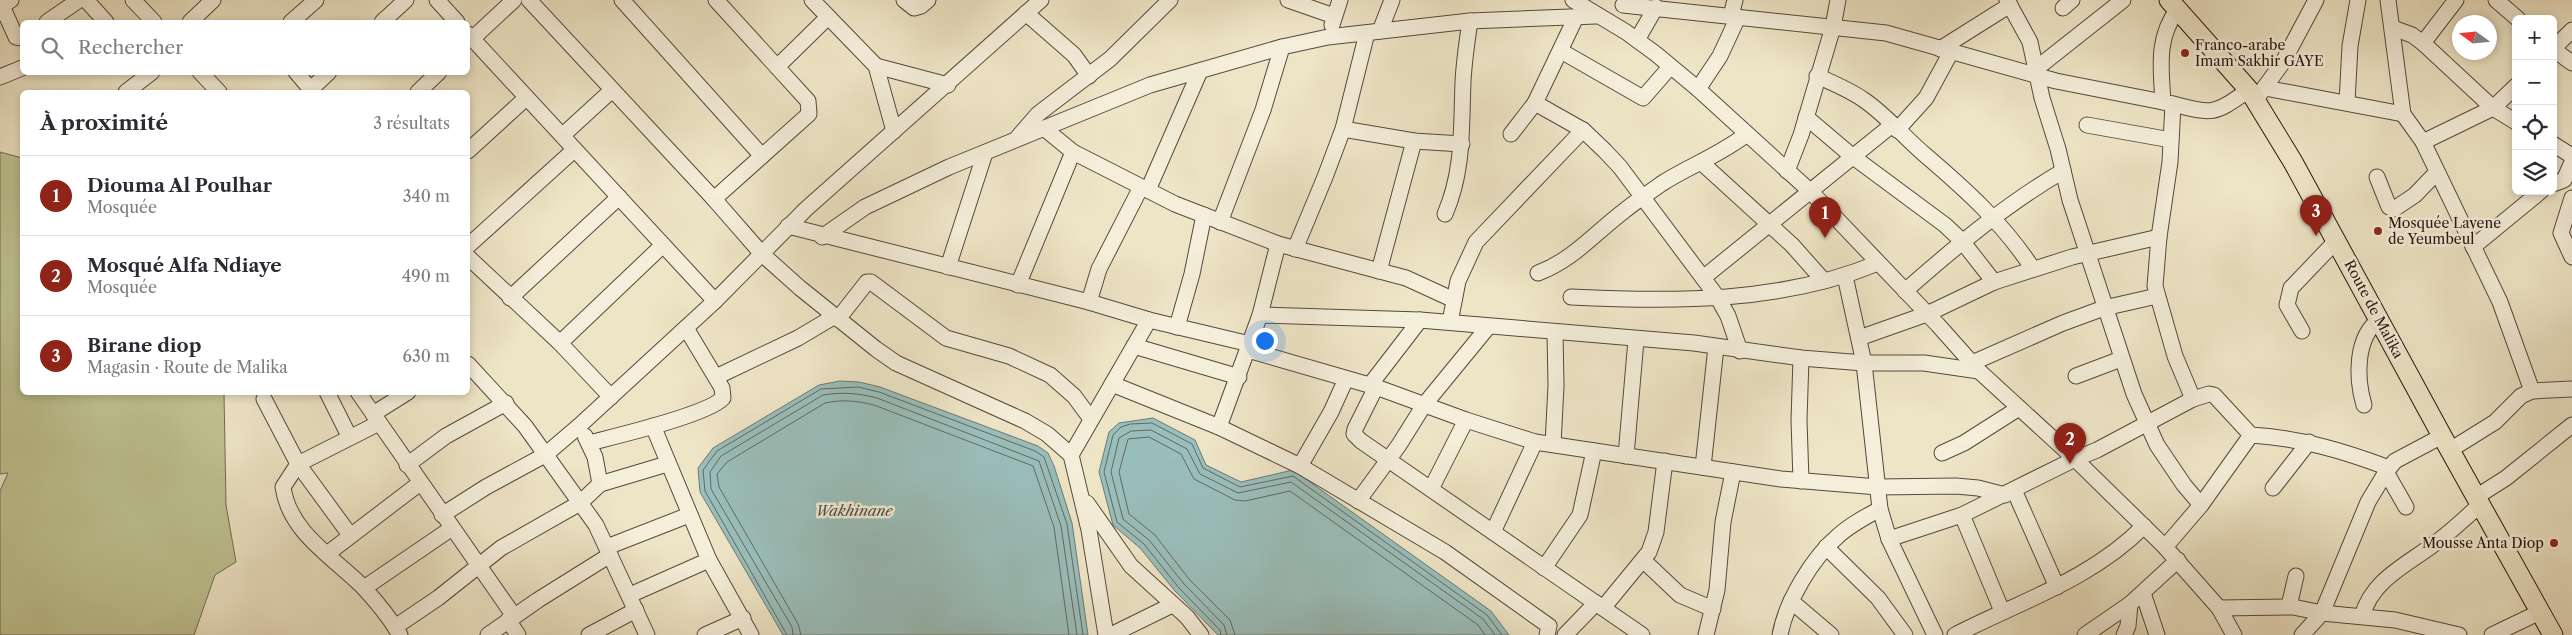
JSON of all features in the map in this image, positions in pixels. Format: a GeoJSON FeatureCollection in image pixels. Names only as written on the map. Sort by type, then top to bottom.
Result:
{"type":"FeatureCollection","features":[{"type":"Feature","properties":{"kind":"main road","name":"Route de Malika"},"geometry":{"type":"LineString","coordinates":[[2173,5],[2257,93],[2446,443],[2553,635]]}},
{"type":"Feature","properties":{"kind":"street"},"geometry":{"type":"LineString","coordinates":[[10,0],[2,6],[16,37],[20,38]]}},
{"type":"Feature","properties":{"kind":"street"},"geometry":{"type":"LineString","coordinates":[[50,20],[79,0]]}},
{"type":"Feature","properties":{"kind":"street"},"geometry":{"type":"LineString","coordinates":[[86,0],[104,20]]}},
{"type":"Feature","properties":{"kind":"street"},"geometry":{"type":"LineString","coordinates":[[133,0],[152,20]]}},
{"type":"Feature","properties":{"kind":"street"},"geometry":{"type":"LineString","coordinates":[[192,20],[213,0]]}},
{"type":"Feature","properties":{"kind":"street"},"geometry":{"type":"LineString","coordinates":[[293,20],[316,0]]}},
{"type":"Feature","properties":{"kind":"street"},"geometry":{"type":"LineString","coordinates":[[384,20],[406,0]]}},
{"type":"Feature","properties":{"kind":"street"},"geometry":{"type":"LineString","coordinates":[[436,0],[455,20]]}},
{"type":"Feature","properties":{"kind":"street"},"geometry":{"type":"LineString","coordinates":[[514,0],[470,40],[563,135],[574,150],[715,301]]}},
{"type":"Feature","properties":{"kind":"street"},"geometry":{"type":"LineString","coordinates":[[529,0],[611,91],[714,199],[762,254],[836,318],[896,363],[1025,421],[1047,434],[1071,455],[1082,497],[1106,635]]}},
{"type":"Feature","properties":{"kind":"street"},"geometry":{"type":"LineString","coordinates":[[622,0],[762,156]]}},
{"type":"Feature","properties":{"kind":"street"},"geometry":{"type":"LineString","coordinates":[[714,199],[809,114],[810,108],[808,101],[716,0]]}},
{"type":"Feature","properties":{"kind":"street"},"geometry":{"type":"LineString","coordinates":[[812,0],[876,66],[894,131]]}},
{"type":"Feature","properties":{"kind":"street"},"geometry":{"type":"LineString","coordinates":[[904,0],[914,8],[921,6],[928,0]]}},
{"type":"Feature","properties":{"kind":"street"},"geometry":{"type":"LineString","coordinates":[[442,515],[486,487],[545,456],[580,426],[715,301],[788,226],[948,85],[1040,0]]}},
{"type":"Feature","properties":{"kind":"street"},"geometry":{"type":"LineString","coordinates":[[1017,138],[1038,114],[1110,60],[1170,0]]}},
{"type":"Feature","properties":{"kind":"street"},"geometry":{"type":"LineString","coordinates":[[1288,0],[1334,16]]}},
{"type":"Feature","properties":{"kind":"street"},"geometry":{"type":"LineString","coordinates":[[1328,37],[1340,0]]}},
{"type":"Feature","properties":{"kind":"street"},"geometry":{"type":"LineString","coordinates":[[1294,249],[1325,177],[1373,32],[1392,0]]}},
{"type":"Feature","properties":{"kind":"street"},"geometry":{"type":"LineString","coordinates":[[1573,0],[1637,40],[1698,89],[1810,192],[1975,367],[2075,459],[2178,560],[2219,608],[2234,635]]}},
{"type":"Feature","properties":{"kind":"street"},"geometry":{"type":"LineString","coordinates":[[1698,89],[1720,56],[1734,16],[1735,0]]}},
{"type":"Feature","properties":{"kind":"street"},"geometry":{"type":"LineString","coordinates":[[1787,171],[1834,27],[1838,0]]}},
{"type":"Feature","properties":{"kind":"street"},"geometry":{"type":"LineString","coordinates":[[2038,72],[2123,0]]}},
{"type":"Feature","properties":{"kind":"street"},"geometry":{"type":"LineString","coordinates":[[1612,25],[1624,2],[1886,33],[1946,51],[2198,110],[2216,111],[2257,93],[2283,62],[2316,0]]}},
{"type":"Feature","properties":{"kind":"street"},"geometry":{"type":"LineString","coordinates":[[2346,102],[2350,46],[2358,0]]}},
{"type":"Feature","properties":{"kind":"street"},"geometry":{"type":"LineString","coordinates":[[2388,0],[2403,114],[2423,142],[2500,302],[2532,391]]}},
{"type":"Feature","properties":{"kind":"street"},"geometry":{"type":"LineString","coordinates":[[2423,43],[2456,0]]}},
{"type":"Feature","properties":{"kind":"street"},"geometry":{"type":"LineString","coordinates":[[2496,0],[2513,15]]}},
{"type":"Feature","properties":{"kind":"street"},"geometry":{"type":"LineString","coordinates":[[1703,278],[1852,156],[1894,128],[1926,98],[1946,51],[2009,3],[2030,42],[2038,72],[2042,98],[2121,360],[2146,424],[2172,468],[2201,505]]}},
{"type":"Feature","properties":{"kind":"street"},"geometry":{"type":"LineString","coordinates":[[2173,5],[2163,38],[2161,52],[2171,140],[2155,276],[2157,296],[2175,356],[2193,399]]}},
{"type":"Feature","properties":{"kind":"street"},"geometry":{"type":"LineString","coordinates":[[1637,40],[1656,7]]}},
{"type":"Feature","properties":{"kind":"street"},"geometry":{"type":"LineString","coordinates":[[1026,13],[1074,55],[1089,76]]}},
{"type":"Feature","properties":{"kind":"street"},"geometry":{"type":"LineString","coordinates":[[822,237],[880,200],[949,167],[985,154],[1017,138],[1045,129],[1150,84],[1282,46],[1328,37],[1470,21],[1596,16]]}},
{"type":"Feature","properties":{"kind":"street"},"geometry":{"type":"LineString","coordinates":[[777,67],[828,17]]}},
{"type":"Feature","properties":{"kind":"street"},"geometry":{"type":"LineString","coordinates":[[1511,134],[1535,103],[1576,17]]}},
{"type":"Feature","properties":{"kind":"street"},"geometry":{"type":"LineString","coordinates":[[1445,214],[1457,180],[1462,144],[1463,82],[1470,21]]}},
{"type":"Feature","properties":{"kind":"street"},"geometry":{"type":"LineString","coordinates":[[2393,28],[2412,35],[2423,43],[2493,108],[2512,120]]}},
{"type":"Feature","properties":{"kind":"street"},"geometry":{"type":"LineString","coordinates":[[2557,45],[2572,30]]}},
{"type":"Feature","properties":{"kind":"street"},"geometry":{"type":"LineString","coordinates":[[1220,222],[1263,110],[1282,46]]}},
{"type":"Feature","properties":{"kind":"street"},"geometry":{"type":"LineString","coordinates":[[1561,51],[1643,98],[1670,67]]}},
{"type":"Feature","properties":{"kind":"street"},"geometry":{"type":"LineString","coordinates":[[2557,52],[2572,63]]}},
{"type":"Feature","properties":{"kind":"street"},"geometry":{"type":"LineString","coordinates":[[876,66],[948,85]]}},
{"type":"Feature","properties":{"kind":"street"},"geometry":{"type":"LineString","coordinates":[[0,77],[20,69]]}},
{"type":"Feature","properties":{"kind":"street"},"geometry":{"type":"LineString","coordinates":[[1088,302],[1102,263],[1144,189],[1200,71]]}},
{"type":"Feature","properties":{"kind":"street"},"geometry":{"type":"LineString","coordinates":[[130,87],[148,75]]}},
{"type":"Feature","properties":{"kind":"street"},"geometry":{"type":"LineString","coordinates":[[203,75],[217,90]]}},
{"type":"Feature","properties":{"kind":"street"},"geometry":{"type":"LineString","coordinates":[[299,75],[311,90]]}},
{"type":"Feature","properties":{"kind":"street"},"geometry":{"type":"LineString","coordinates":[[313,90],[326,75]]}},
{"type":"Feature","properties":{"kind":"street"},"geometry":{"type":"LineString","coordinates":[[420,90],[436,75]]}},
{"type":"Feature","properties":{"kind":"street"},"geometry":{"type":"LineString","coordinates":[[1817,76],[1864,100],[1956,180],[1993,217],[2018,246],[2033,269]]}},
{"type":"Feature","properties":{"kind":"street"},"geometry":{"type":"LineString","coordinates":[[2423,142],[2493,108],[2512,90]]}},
{"type":"Feature","properties":{"kind":"street"},"geometry":{"type":"LineString","coordinates":[[563,135],[611,91]]}},
{"type":"Feature","properties":{"kind":"street"},"geometry":{"type":"LineString","coordinates":[[2257,93],[2346,102],[2403,114]]}},
{"type":"Feature","properties":{"kind":"street"},"geometry":{"type":"LineString","coordinates":[[470,149],[526,98]]}},
{"type":"Feature","properties":{"kind":"street"},"geometry":{"type":"LineString","coordinates":[[1535,103],[1584,130],[1620,167],[1718,298],[1728,316],[1740,351]]}},
{"type":"Feature","properties":{"kind":"street"},"geometry":{"type":"LineString","coordinates":[[1806,117],[1852,156],[1962,240],[1994,282]]}},
{"type":"Feature","properties":{"kind":"street"},"geometry":{"type":"LineString","coordinates":[[2087,125],[2171,140]]}},
{"type":"Feature","properties":{"kind":"street"},"geometry":{"type":"LineString","coordinates":[[1045,129],[1073,152],[1144,189],[1220,222],[1294,249],[1406,278],[1454,300]]}},
{"type":"Feature","properties":{"kind":"street"},"geometry":{"type":"LineString","coordinates":[[1342,129],[1414,141],[1462,144]]}},
{"type":"Feature","properties":{"kind":"street"},"geometry":{"type":"LineString","coordinates":[[1450,322],[1455,288],[1466,260],[1484,232],[1584,130]]}},
{"type":"Feature","properties":{"kind":"street"},"geometry":{"type":"LineString","coordinates":[[1538,273],[1555,266],[1581,249],[1623,211],[1686,168],[1702,163],[1720,153],[1747,134]]}},
{"type":"Feature","properties":{"kind":"street"},"geometry":{"type":"LineString","coordinates":[[1379,270],[1414,141]]}},
{"type":"Feature","properties":{"kind":"street"},"geometry":{"type":"LineString","coordinates":[[2557,147],[2572,156]]}},
{"type":"Feature","properties":{"kind":"street"},"geometry":{"type":"LineString","coordinates":[[470,244],[574,150]]}},
{"type":"Feature","properties":{"kind":"street"},"geometry":{"type":"LineString","coordinates":[[1018,285],[1073,152]]}},
{"type":"Feature","properties":{"kind":"street"},"geometry":{"type":"LineString","coordinates":[[948,267],[985,154]]}},
{"type":"Feature","properties":{"kind":"street"},"geometry":{"type":"LineString","coordinates":[[2557,183],[2564,180],[2572,162]]}},
{"type":"Feature","properties":{"kind":"street"},"geometry":{"type":"LineString","coordinates":[[1702,163],[1806,260],[1824,282]]}},
{"type":"Feature","properties":{"kind":"street"},"geometry":{"type":"LineString","coordinates":[[1905,291],[1962,240],[2022,195],[2063,171]]}},
{"type":"Feature","properties":{"kind":"street"},"geometry":{"type":"LineString","coordinates":[[2377,177],[2389,207],[2394,208],[2415,195],[2437,172]]}},
{"type":"Feature","properties":{"kind":"street"},"geometry":{"type":"LineString","coordinates":[[2473,246],[2536,195]]}},
{"type":"Feature","properties":{"kind":"street"},"geometry":{"type":"LineString","coordinates":[[510,298],[618,197]]}},
{"type":"Feature","properties":{"kind":"street"},"geometry":{"type":"LineString","coordinates":[[2572,198],[2562,233],[2572,257]]}},
{"type":"Feature","properties":{"kind":"street"},"geometry":{"type":"LineString","coordinates":[[1177,327],[1192,274],[1204,215]]}},
{"type":"Feature","properties":{"kind":"street"},"geometry":{"type":"LineString","coordinates":[[788,226],[822,237],[1088,302],[1249,347],[1346,380],[1373,386],[1466,420],[1535,442],[1801,481],[1878,487],[1956,486],[2009,493]]}},
{"type":"Feature","properties":{"kind":"street"},"geometry":{"type":"LineString","coordinates":[[1859,338],[1927,314],[1994,282],[2128,242],[2159,236]]}},
{"type":"Feature","properties":{"kind":"street"},"geometry":{"type":"LineString","coordinates":[[2302,331],[2287,305],[2291,288],[2337,240]]}},
{"type":"Feature","properties":{"kind":"street"},"geometry":{"type":"LineString","coordinates":[[1219,427],[1239,377],[1260,315],[1278,244]]}},
{"type":"Feature","properties":{"kind":"street"},"geometry":{"type":"LineString","coordinates":[[560,344],[663,245]]}},
{"type":"Feature","properties":{"kind":"street"},"geometry":{"type":"LineString","coordinates":[[470,259],[560,344],[611,397]]}},
{"type":"Feature","properties":{"kind":"street"},"geometry":{"type":"LineString","coordinates":[[1571,297],[1653,300],[1718,298],[1824,282],[1878,263]]}},
{"type":"Feature","properties":{"kind":"street"},"geometry":{"type":"LineString","coordinates":[[1845,276],[1864,363],[1880,509],[1889,539],[1935,635]]}},
{"type":"Feature","properties":{"kind":"street"},"geometry":{"type":"LineString","coordinates":[[716,377],[836,318],[867,282],[870,282],[946,338],[1008,356],[1050,375],[1074,396],[1091,419]]}},
{"type":"Feature","properties":{"kind":"street"},"geometry":{"type":"LineString","coordinates":[[1260,315],[1450,322],[1716,347],[1801,358],[1864,363],[1924,363],[1975,367],[2063,323],[2104,308],[2157,296]]}},
{"type":"Feature","properties":{"kind":"street"},"geometry":{"type":"LineString","coordinates":[[2364,405],[2358,374],[2363,343],[2369,326],[2380,319]]}},
{"type":"Feature","properties":{"kind":"street"},"geometry":{"type":"LineString","coordinates":[[1071,455],[1149,320]]}},
{"type":"Feature","properties":{"kind":"street"},"geometry":{"type":"LineString","coordinates":[[1420,320],[1373,386],[1354,432],[1361,441],[1388,461],[1642,635]]}},
{"type":"Feature","properties":{"kind":"street"},"geometry":{"type":"LineString","coordinates":[[1358,501],[1388,461],[1424,405],[1488,327]]}},
{"type":"Feature","properties":{"kind":"street"},"geometry":{"type":"LineString","coordinates":[[589,443],[653,426],[718,403],[723,398],[724,393],[716,377],[686,328]]}},
{"type":"Feature","properties":{"kind":"street"},"geometry":{"type":"LineString","coordinates":[[1553,444],[1556,386],[1555,332]]}},
{"type":"Feature","properties":{"kind":"street"},"geometry":{"type":"LineString","coordinates":[[1626,456],[1636,340]]}},
{"type":"Feature","properties":{"kind":"street"},"geometry":{"type":"LineString","coordinates":[[1134,346],[1239,377]]}},
{"type":"Feature","properties":{"kind":"street"},"geometry":{"type":"LineString","coordinates":[[1703,467],[1716,347]]}},
{"type":"Feature","properties":{"kind":"street"},"geometry":{"type":"LineString","coordinates":[[1801,358],[1799,420],[1801,481]]}},
{"type":"Feature","properties":{"kind":"street"},"geometry":{"type":"LineString","coordinates":[[2076,376],[2121,360]]}},
{"type":"Feature","properties":{"kind":"street"},"geometry":{"type":"LineString","coordinates":[[470,366],[506,403],[580,503],[609,551],[647,635]]}},
{"type":"Feature","properties":{"kind":"street"},"geometry":{"type":"LineString","coordinates":[[1300,466],[1331,412],[1346,380]]}},
{"type":"Feature","properties":{"kind":"street"},"geometry":{"type":"LineString","coordinates":[[1112,384],[1219,427],[1300,466],[1445,552],[1548,630],[1561,635]]}},
{"type":"Feature","properties":{"kind":"street"},"geometry":{"type":"LineString","coordinates":[[2302,635],[2322,613],[2368,502],[2395,461],[2446,443],[2494,422],[2522,396],[2532,391],[2572,390]]}},
{"type":"Feature","properties":{"kind":"street"},"geometry":{"type":"LineString","coordinates":[[1889,539],[1962,515],[2075,459],[2098,450],[2193,399],[2209,394],[2214,395],[2251,435],[2283,437],[2309,442],[2388,470],[2406,507]]}},
{"type":"Feature","properties":{"kind":"street"},"geometry":{"type":"LineString","coordinates":[[328,395],[349,436]]}},
{"type":"Feature","properties":{"kind":"street"},"geometry":{"type":"LineString","coordinates":[[360,395],[478,567],[511,618],[518,635]]}},
{"type":"Feature","properties":{"kind":"street"},"geometry":{"type":"LineString","coordinates":[[404,395],[376,418],[349,436],[298,464],[284,487],[287,506],[301,528],[326,554],[364,588],[398,631],[501,548],[580,503],[593,488],[600,484],[668,464]]}},
{"type":"Feature","properties":{"kind":"street"},"geometry":{"type":"LineString","coordinates":[[264,399],[298,464],[350,535]]}},
{"type":"Feature","properties":{"kind":"street"},"geometry":{"type":"LineString","coordinates":[[407,465],[454,431],[506,403]]}},
{"type":"Feature","properties":{"kind":"street"},"geometry":{"type":"LineString","coordinates":[[1942,453],[1964,443],[2019,408]]}},
{"type":"Feature","properties":{"kind":"street"},"geometry":{"type":"LineString","coordinates":[[1431,489],[1466,420]]}},
{"type":"Feature","properties":{"kind":"street"},"geometry":{"type":"LineString","coordinates":[[2362,616],[2366,603],[2382,580],[2438,541],[2478,501],[2572,425]]}},
{"type":"Feature","properties":{"kind":"street"},"geometry":{"type":"LineString","coordinates":[[580,426],[589,443],[600,484]]}},
{"type":"Feature","properties":{"kind":"street"},"geometry":{"type":"LineString","coordinates":[[653,426],[709,560],[751,635]]}},
{"type":"Feature","properties":{"kind":"street"},"geometry":{"type":"LineString","coordinates":[[2165,547],[2201,505],[2251,435]]}},
{"type":"Feature","properties":{"kind":"street"},"geometry":{"type":"LineString","coordinates":[[1493,532],[1535,442]]}},
{"type":"Feature","properties":{"kind":"street"},"geometry":{"type":"LineString","coordinates":[[2273,488],[2309,442]]}},
{"type":"Feature","properties":{"kind":"street"},"geometry":{"type":"LineString","coordinates":[[1544,568],[1580,515],[1594,451]]}},
{"type":"Feature","properties":{"kind":"street"},"geometry":{"type":"LineString","coordinates":[[1565,635],[1599,605],[1643,560],[1656,532],[1665,461]]}},
{"type":"Feature","properties":{"kind":"street"},"geometry":{"type":"LineString","coordinates":[[1706,635],[1713,609],[1719,570],[1723,522],[1733,472]]}},
{"type":"Feature","properties":{"kind":"street"},"geometry":{"type":"LineString","coordinates":[[326,554],[420,483]]}},
{"type":"Feature","properties":{"kind":"street"},"geometry":{"type":"LineString","coordinates":[[2009,493],[2057,587]]}},
{"type":"Feature","properties":{"kind":"street"},"geometry":{"type":"LineString","coordinates":[[1082,497],[1131,566],[1172,605],[1187,616],[1201,635]]}},
{"type":"Feature","properties":{"kind":"street"},"geometry":{"type":"LineString","coordinates":[[1780,635],[1791,601],[1826,547],[1858,521],[1880,509]]}},
{"type":"Feature","properties":{"kind":"street"},"geometry":{"type":"LineString","coordinates":[[488,635],[609,551],[689,514]]}},
{"type":"Feature","properties":{"kind":"street"},"geometry":{"type":"LineString","coordinates":[[1962,515],[2002,611]]}},
{"type":"Feature","properties":{"kind":"street"},"geometry":{"type":"LineString","coordinates":[[1955,635],[2002,611],[2057,587],[2110,557],[2144,526]]}},
{"type":"Feature","properties":{"kind":"street"},"geometry":{"type":"LineString","coordinates":[[364,588],[452,528]]}},
{"type":"Feature","properties":{"kind":"street"},"geometry":{"type":"LineString","coordinates":[[1826,547],[1878,598],[1905,635]]}},
{"type":"Feature","properties":{"kind":"street"},"geometry":{"type":"LineString","coordinates":[[630,595],[709,560]]}},
{"type":"Feature","properties":{"kind":"street"},"geometry":{"type":"LineString","coordinates":[[1643,560],[1680,595],[1713,609]]}},
{"type":"Feature","properties":{"kind":"street"},"geometry":{"type":"LineString","coordinates":[[2085,635],[2130,604],[2178,560]]}},
{"type":"Feature","properties":{"kind":"street"},"geometry":{"type":"LineString","coordinates":[[2289,606],[2296,576]]}},
{"type":"Feature","properties":{"kind":"street"},"geometry":{"type":"LineString","coordinates":[[2143,593],[2157,635]]}},
{"type":"Feature","properties":{"kind":"street"},"geometry":{"type":"LineString","coordinates":[[1791,601],[1831,635]]}},
{"type":"Feature","properties":{"kind":"street"},"geometry":{"type":"LineString","coordinates":[[2124,635],[2128,626],[2130,604]]}},
{"type":"Feature","properties":{"kind":"street"},"geometry":{"type":"LineString","coordinates":[[1111,635],[1172,605]]}},
{"type":"Feature","properties":{"kind":"street"},"geometry":{"type":"LineString","coordinates":[[2219,608],[2289,606],[2322,613],[2362,616],[2459,635]]}},
{"type":"Feature","properties":{"kind":"street"},"geometry":{"type":"LineString","coordinates":[[589,635],[636,610]]}},
{"type":"Feature","properties":{"kind":"street"},"geometry":{"type":"LineString","coordinates":[[2492,635],[2540,612]]}},
{"type":"Feature","properties":{"kind":"street"},"geometry":{"type":"LineString","coordinates":[[705,635],[743,618]]}},
{"type":"Feature","properties":{"kind":"green space"},"geometry":{"type":"Polygon","coordinates":[[[0,152],[20,157],[20,395],[224,395],[226,505],[236,562],[215,575],[194,635],[0,635],[0,491],[8,473],[0,474],[0,152]]]}},
{"type":"Feature","properties":{"kind":"water","name":"Wakhinane"},"geometry":{"type":"Polygon","coordinates":[[[840,381],[859,382],[880,387],[1038,446],[1048,453],[1072,523],[1088,635],[783,635],[700,492],[698,468],[713,448],[819,385],[840,381]]]}},
{"type":"Feature","properties":{"kind":"water"},"geometry":{"type":"Polygon","coordinates":[[[1153,418],[1195,440],[1206,465],[1241,482],[1293,470],[1491,611],[1509,635],[1218,635],[1175,591],[1140,548],[1113,525],[1099,472],[1109,432],[1119,423],[1153,418]]]}},
{"type":"Feature","properties":{"kind":"place","name":"Franco-arabe Imam Sakhir GAYE"},"geometry":{"type":"Point","coordinates":[2185,53]}},
{"type":"Feature","properties":{"kind":"place","name":"Mosquée Layene de Yeumbeul"},"geometry":{"type":"Point","coordinates":[2378,231]}},
{"type":"Feature","properties":{"kind":"place","name":"Birane diop"},"geometry":{"type":"Point","coordinates":[2316,236]}},
{"type":"Feature","properties":{"kind":"place","name":"Diouma Al Poulhar"},"geometry":{"type":"Point","coordinates":[1825,238]}},
{"type":"Feature","properties":{"kind":"place","name":"Mosqué Alfa Ndiaye"},"geometry":{"type":"Point","coordinates":[2070,464]}},
{"type":"Feature","properties":{"kind":"place","name":"Mousse Anta Diop"},"geometry":{"type":"Point","coordinates":[2554,543]}}]}
